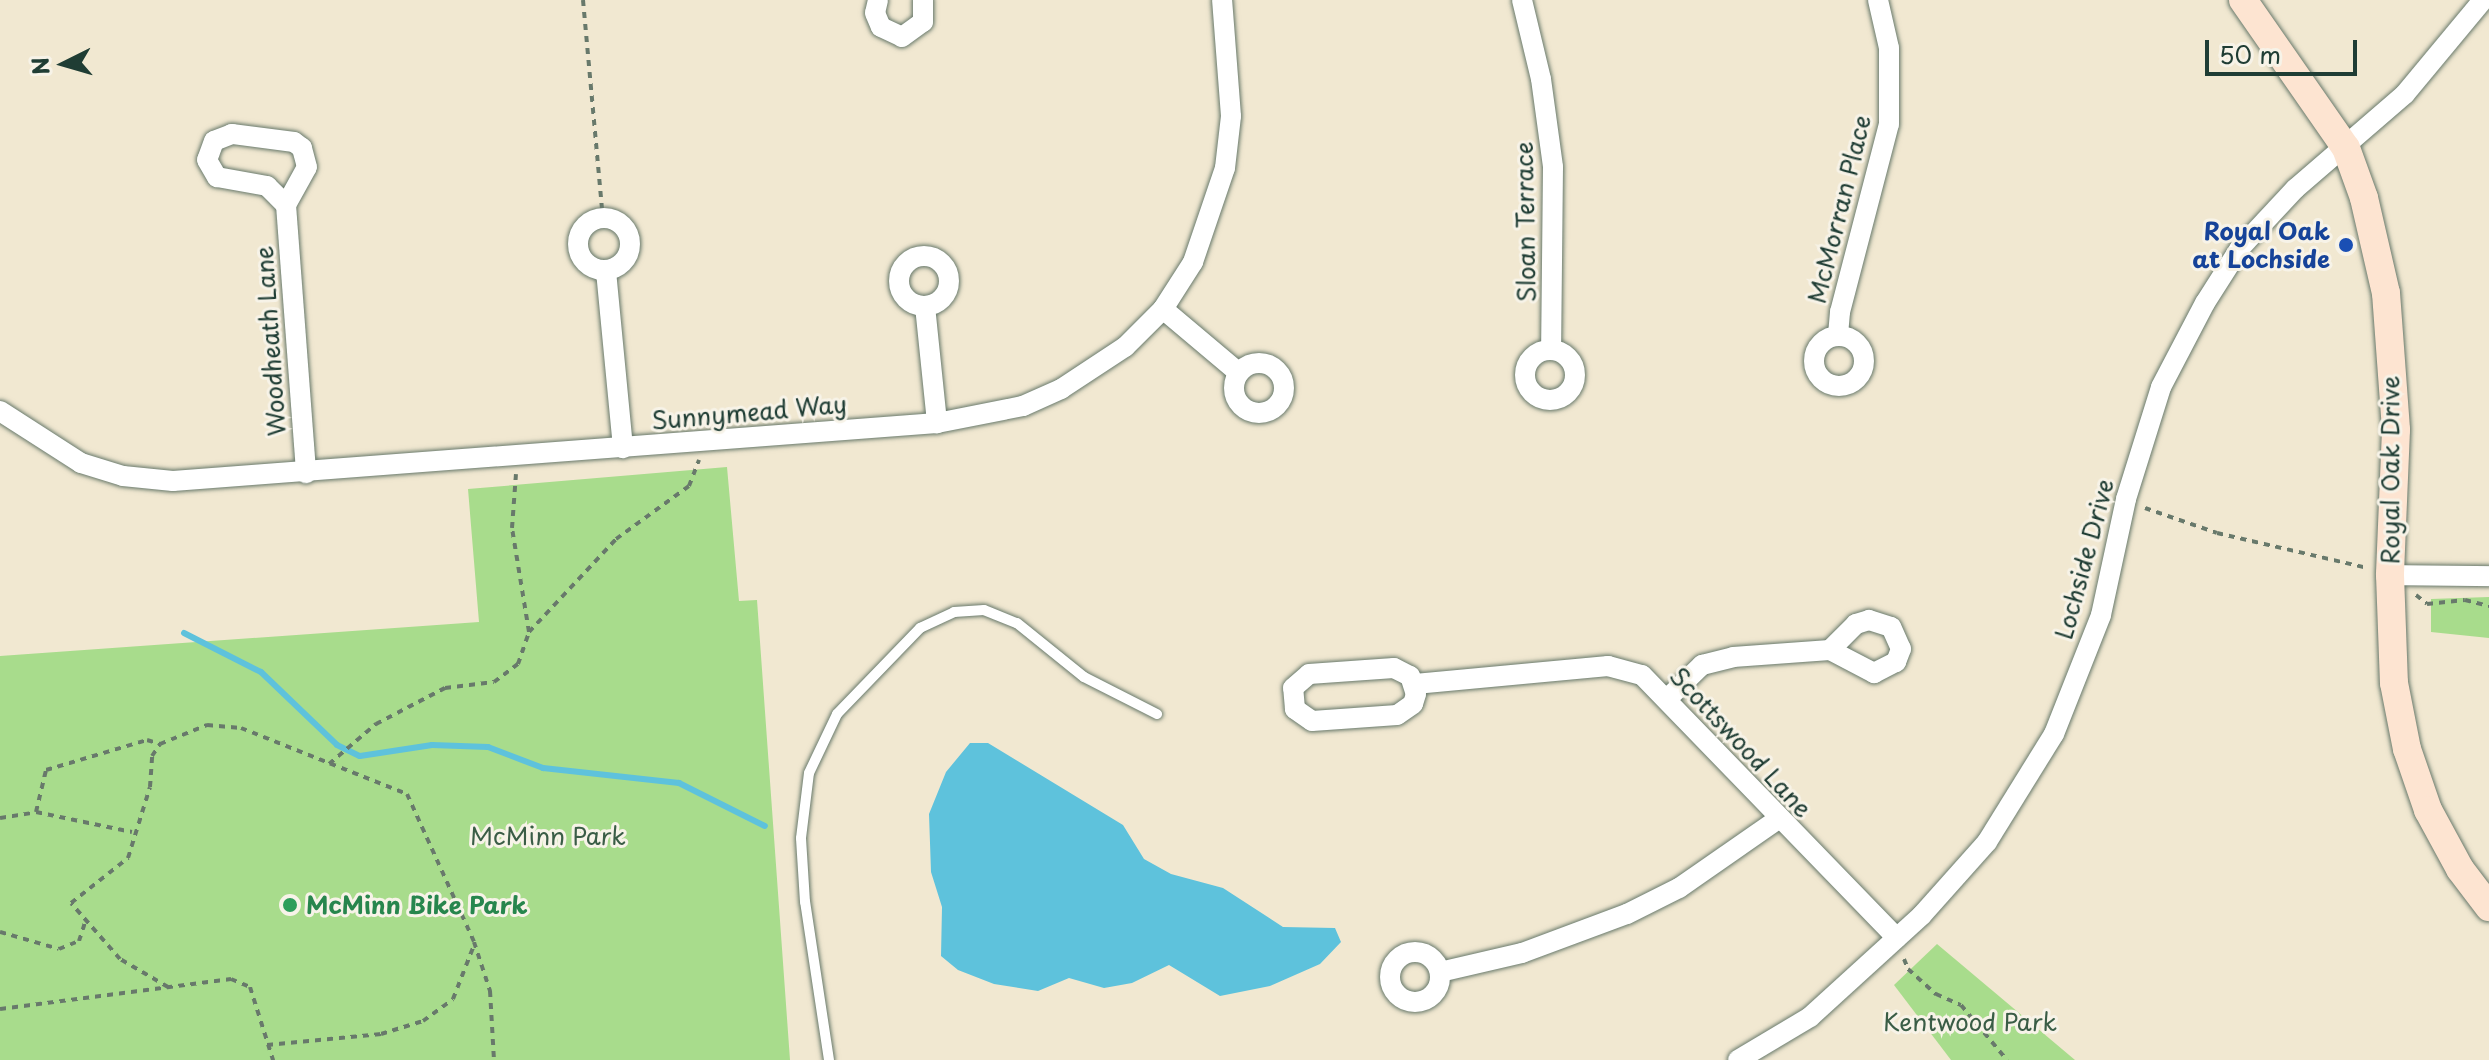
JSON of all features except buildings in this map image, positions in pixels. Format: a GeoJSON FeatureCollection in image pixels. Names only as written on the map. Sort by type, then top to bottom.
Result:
{"type":"FeatureCollection","features":[{"type":"Feature","properties":{"kind":"main road","name":"Royal Oak Drive"},"geometry":{"type":"LineString","coordinates":[[2243,0],[2346,148],[2386,293],[2396,430],[2390,575],[2394,683],[2407,749],[2428,810],[2460,869],[2489,907]]}},
{"type":"Feature","properties":{"kind":"street"},"geometry":{"type":"LineString","coordinates":[[878,0],[875,13],[881,27],[902,37],[923,22],[923,0]]}},
{"type":"Feature","properties":{"kind":"street","name":"Sunnymead Way"},"geometry":{"type":"LineString","coordinates":[[0,411],[81,463],[123,476],[173,481],[517,457],[982,418],[1061,389],[1125,347],[1163,309],[1193,262],[1225,168],[1231,116],[1222,0]]}},
{"type":"Feature","properties":{"kind":"street","name":"Sloan Terrace"},"geometry":{"type":"LineString","coordinates":[[1522,0],[1541,79],[1553,167],[1551,350]]}},
{"type":"Feature","properties":{"kind":"street","name":"McMorran Place"},"geometry":{"type":"LineString","coordinates":[[1838,335],[1840,312],[1889,124],[1889,48],[1878,0]]}},
{"type":"Feature","properties":{"kind":"street","name":"Lochside Drive"},"geometry":{"type":"LineString","coordinates":[[1738,1060],[1810,1017],[1897,938],[1987,842],[2054,734],[2101,615],[2126,499],[2161,387],[2205,303],[2240,248],[2295,189],[2405,94],[2483,0]]}},
{"type":"Feature","properties":{"kind":"street"},"geometry":{"type":"LineString","coordinates":[[232,134],[294,142],[302,148],[307,167],[286,205],[267,186],[217,177],[207,160],[214,141],[232,134]]}},
{"type":"Feature","properties":{"kind":"street","name":"Woodheath Lane"},"geometry":{"type":"LineString","coordinates":[[286,205],[306,473]]}},
{"type":"Feature","properties":{"kind":"street"},"geometry":{"type":"LineString","coordinates":[[603,218],[620,223],[630,238],[623,263],[606,271],[591,267],[577,247],[587,224],[603,218]]}},
{"type":"Feature","properties":{"kind":"street"},"geometry":{"type":"LineString","coordinates":[[606,271],[623,448]]}},
{"type":"Feature","properties":{"kind":"street"},"geometry":{"type":"LineString","coordinates":[[925,306],[937,423]]}},
{"type":"Feature","properties":{"kind":"street"},"geometry":{"type":"LineString","coordinates":[[1163,309],[1239,373]]}},
{"type":"Feature","properties":{"kind":"street"},"geometry":{"type":"LineString","coordinates":[[2390,575],[2489,576]]}},
{"type":"Feature","properties":{"kind":"street"},"geometry":{"type":"LineString","coordinates":[[1667,699],[1702,665],[1733,657],[1830,650]]}},
{"type":"Feature","properties":{"kind":"street","name":"Scottswood Lane"},"geometry":{"type":"LineString","coordinates":[[1415,684],[1413,704],[1397,715],[1312,721],[1295,709],[1292,699],[1293,688],[1309,674],[1394,668],[1415,684],[1608,666],[1642,675],[1777,820],[1897,938]]}},
{"type":"Feature","properties":{"kind":"street"},"geometry":{"type":"LineString","coordinates":[[1440,972],[1522,953],[1627,914],[1679,888],[1777,820]]}},
{"type":"Feature","properties":{"kind":"lane"},"geometry":{"type":"LineString","coordinates":[[829,1060],[805,902],[801,838],[809,773],[837,714],[920,628],[954,612],[984,610],[1017,623],[1084,677],[1157,714]]}},
{"type":"Feature","properties":{"kind":"path"},"geometry":{"type":"LineString","coordinates":[[583,0],[603,218]]}},
{"type":"Feature","properties":{"kind":"path"},"geometry":{"type":"LineString","coordinates":[[329,764],[348,744],[376,724],[445,688],[482,686],[504,676],[518,664],[529,632],[616,539],[689,486],[698,473],[700,442]]}},
{"type":"Feature","properties":{"kind":"path"},"geometry":{"type":"LineString","coordinates":[[517,457],[512,528],[529,632]]}},
{"type":"Feature","properties":{"kind":"path"},"geometry":{"type":"LineString","coordinates":[[2126,499],[2187,525],[2390,575]]}},
{"type":"Feature","properties":{"kind":"path"},"geometry":{"type":"LineString","coordinates":[[168,987],[120,959],[71,903],[128,858],[132,832],[160,744],[171,736],[221,724],[288,743],[329,764],[407,794],[474,942],[490,991],[494,1060]]}},
{"type":"Feature","properties":{"kind":"path"},"geometry":{"type":"LineString","coordinates":[[36,812],[46,770],[147,740],[160,744]]}},
{"type":"Feature","properties":{"kind":"path"},"geometry":{"type":"LineString","coordinates":[[0,818],[36,812],[132,832]]}},
{"type":"Feature","properties":{"kind":"path"},"geometry":{"type":"LineString","coordinates":[[0,932],[66,948],[79,941],[85,922]]}},
{"type":"Feature","properties":{"kind":"path"},"geometry":{"type":"LineString","coordinates":[[1897,938],[1908,969],[1936,994],[1961,1005],[2007,1060]]}},
{"type":"Feature","properties":{"kind":"path"},"geometry":{"type":"LineString","coordinates":[[267,1045],[381,1034],[423,1021],[453,999],[474,942]]}},
{"type":"Feature","properties":{"kind":"path"},"geometry":{"type":"LineString","coordinates":[[0,1009],[231,979],[244,983],[273,1060]]}},
{"type":"Feature","properties":{"kind":"green space","name":"McMinn Park"},"geometry":{"type":"Polygon","coordinates":[[[727,467],[739,601],[757,600],[790,1060],[0,1060],[0,656],[479,622],[468,489],[727,467]]]}},
{"type":"Feature","properties":{"kind":"green space"},"geometry":{"type":"Polygon","coordinates":[[[2489,597],[2489,638],[2431,632],[2431,599],[2489,597]]]}},
{"type":"Feature","properties":{"kind":"green space","name":"Kentwood Park"},"geometry":{"type":"Polygon","coordinates":[[[1937,944],[2075,1060],[1951,1060],[1894,985],[1937,944]]]}},
{"type":"Feature","properties":{"kind":"water"},"geometry":{"type":"Polygon","coordinates":[[[970,743],[988,743],[1123,825],[1144,859],[1171,874],[1223,888],[1283,927],[1335,928],[1341,942],[1320,964],[1270,986],[1220,996],[1169,965],[1132,983],[1104,988],[1069,978],[1038,991],[994,984],[958,970],[941,956],[942,907],[931,872],[929,814],[946,772],[970,743]]]}},
{"type":"Feature","properties":{"kind":"waterway"},"geometry":{"type":"LineString","coordinates":[[184,633],[261,672],[337,745],[360,756],[432,745],[488,747],[543,768],[679,783],[765,826]]}},
{"type":"Feature","properties":{"kind":"place","name":"Royal Oak at Lochside"},"geometry":{"type":"Point","coordinates":[2346,245]}},
{"type":"Feature","properties":{"kind":"place","name":"McMinn Bike Park"},"geometry":{"type":"Point","coordinates":[290,905]}}]}
